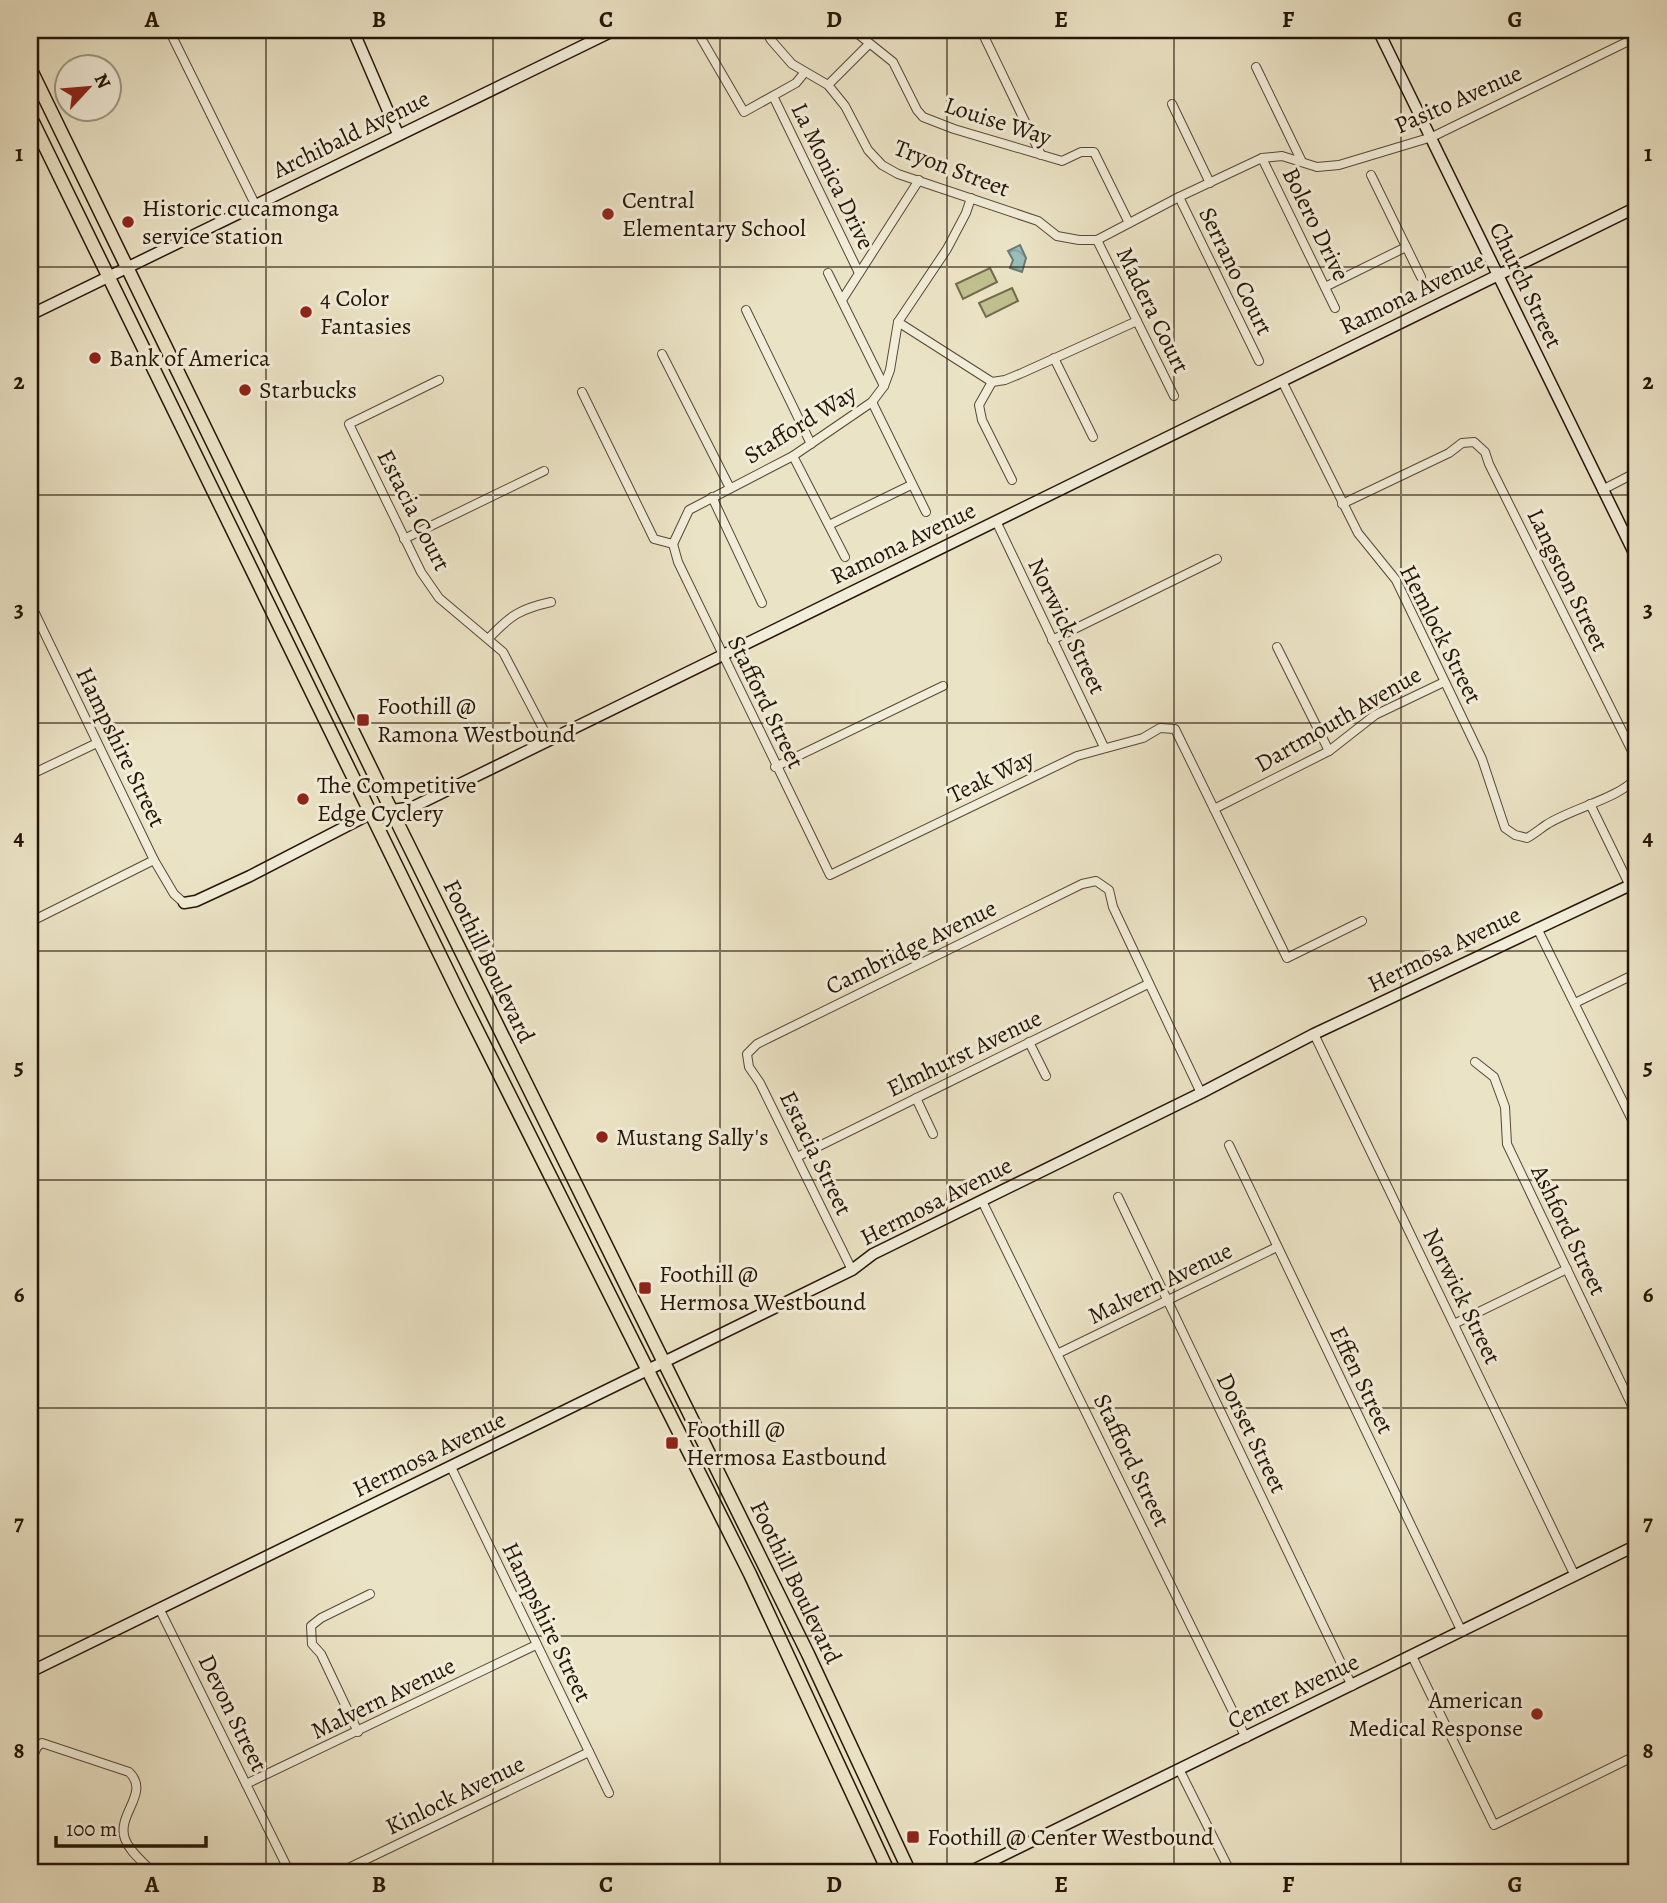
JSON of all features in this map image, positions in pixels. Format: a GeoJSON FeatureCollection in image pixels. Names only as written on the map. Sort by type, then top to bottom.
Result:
{"type":"FeatureCollection","features":[{"type":"Feature","properties":{"kind":"main road","name":"Foothill Boulevard"},"geometry":{"type":"LineString","coordinates":[[30,68],[390,809],[811,1660],[910,1873]]}},
{"type":"Feature","properties":{"kind":"main road","name":"Foothill Boulevard"},"geometry":{"type":"LineString","coordinates":[[30,116],[463,1002],[750,1574],[890,1873]]}},
{"type":"Feature","properties":{"kind":"street"},"geometry":{"type":"LineString","coordinates":[[169,30],[255,204]]}},
{"type":"Feature","properties":{"kind":"street"},"geometry":{"type":"LineString","coordinates":[[353,30],[398,134]]}},
{"type":"Feature","properties":{"kind":"street","name":"Archibald Avenue"},"geometry":{"type":"LineString","coordinates":[[30,315],[615,30]]}},
{"type":"Feature","properties":{"kind":"street","name":"Tryon Street"},"geometry":{"type":"LineString","coordinates":[[765,30],[792,64],[828,85],[845,106],[868,150],[882,165],[898,174],[1038,221],[1057,236],[1097,240]]}},
{"type":"Feature","properties":{"kind":"street","name":"Louise Way"},"geometry":{"type":"LineString","coordinates":[[853,30],[869,44],[883,51],[893,62],[923,117],[1062,162],[1081,152],[1094,152],[1129,223]]}},
{"type":"Feature","properties":{"kind":"street"},"geometry":{"type":"LineString","coordinates":[[981,30],[1041,155]]}},
{"type":"Feature","properties":{"kind":"street","name":"Church Street"},"geometry":{"type":"LineString","coordinates":[[1378,30],[1637,559]]}},
{"type":"Feature","properties":{"kind":"street","name":"Pasito Avenue"},"geometry":{"type":"LineString","coordinates":[[1097,240],[1178,197],[1262,158],[1282,156],[1317,167],[1339,164],[1432,137],[1637,37]]}},
{"type":"Feature","properties":{"kind":"street"},"geometry":{"type":"LineString","coordinates":[[701,38],[744,112],[796,83],[805,72]]}},
{"type":"Feature","properties":{"kind":"street"},"geometry":{"type":"LineString","coordinates":[[828,85],[869,44]]}},
{"type":"Feature","properties":{"kind":"street"},"geometry":{"type":"LineString","coordinates":[[1256,66],[1302,162]]}},
{"type":"Feature","properties":{"kind":"street","name":"La Monica Drive"},"geometry":{"type":"LineString","coordinates":[[773,96],[859,273]]}},
{"type":"Feature","properties":{"kind":"street"},"geometry":{"type":"LineString","coordinates":[[1172,104],[1210,183]]}},
{"type":"Feature","properties":{"kind":"street","name":"Bolero Drive"},"geometry":{"type":"LineString","coordinates":[[1262,158],[1335,307]]}},
{"type":"Feature","properties":{"kind":"street"},"geometry":{"type":"LineString","coordinates":[[1371,175],[1421,277]]}},
{"type":"Feature","properties":{"kind":"street"},"geometry":{"type":"LineString","coordinates":[[842,300],[919,180]]}},
{"type":"Feature","properties":{"kind":"street","name":"Serrano Court"},"geometry":{"type":"LineString","coordinates":[[1178,197],[1259,361]]}},
{"type":"Feature","properties":{"kind":"street","name":"Stafford Way"},"geometry":{"type":"LineString","coordinates":[[673,544],[689,510],[793,456],[872,402],[884,386],[891,370],[898,323],[947,249],[971,198]]}},
{"type":"Feature","properties":{"kind":"street","name":"Ramona Avenue"},"geometry":{"type":"LineString","coordinates":[[184,903],[196,901],[239,881],[372,813],[413,807],[1637,207]]}},
{"type":"Feature","properties":{"kind":"street","name":"Madera Court"},"geometry":{"type":"LineString","coordinates":[[1097,240],[1174,396]]}},
{"type":"Feature","properties":{"kind":"street"},"geometry":{"type":"LineString","coordinates":[[1325,287],[1406,247]]}},
{"type":"Feature","properties":{"kind":"street"},"geometry":{"type":"LineString","coordinates":[[828,273],[884,386]]}},
{"type":"Feature","properties":{"kind":"street"},"geometry":{"type":"LineString","coordinates":[[746,310],[811,444]]}},
{"type":"Feature","properties":{"kind":"street"},"geometry":{"type":"LineString","coordinates":[[898,323],[992,382],[1005,380],[1136,321]]}},
{"type":"Feature","properties":{"kind":"street"},"geometry":{"type":"LineString","coordinates":[[662,354],[730,488]]}},
{"type":"Feature","properties":{"kind":"street"},"geometry":{"type":"LineString","coordinates":[[1054,358],[1093,437]]}},
{"type":"Feature","properties":{"kind":"street","name":"Estacia Court"},"geometry":{"type":"LineString","coordinates":[[439,380],[349,424],[421,572],[439,598],[503,652],[549,740]]}},
{"type":"Feature","properties":{"kind":"street","name":"Hemlock Street"},"geometry":{"type":"LineString","coordinates":[[1282,381],[1358,533],[1396,580],[1482,759],[1505,828],[1527,838],[1546,825],[1590,804]]}},
{"type":"Feature","properties":{"kind":"street"},"geometry":{"type":"LineString","coordinates":[[992,382],[979,405],[982,420],[1012,480]]}},
{"type":"Feature","properties":{"kind":"street"},"geometry":{"type":"LineString","coordinates":[[582,392],[654,539],[673,544]]}},
{"type":"Feature","properties":{"kind":"street"},"geometry":{"type":"LineString","coordinates":[[872,402],[926,512]]}},
{"type":"Feature","properties":{"kind":"street","name":"Langston Street"},"geometry":{"type":"LineString","coordinates":[[1342,504],[1449,453],[1462,443],[1474,442],[1485,452],[1636,759],[1636,778]]}},
{"type":"Feature","properties":{"kind":"street"},"geometry":{"type":"LineString","coordinates":[[793,456],[845,557]]}},
{"type":"Feature","properties":{"kind":"street"},"geometry":{"type":"LineString","coordinates":[[404,539],[544,471]]}},
{"type":"Feature","properties":{"kind":"street"},"geometry":{"type":"LineString","coordinates":[[1602,489],[1637,472]]}},
{"type":"Feature","properties":{"kind":"street"},"geometry":{"type":"LineString","coordinates":[[829,525],[911,485]]}},
{"type":"Feature","properties":{"kind":"street"},"geometry":{"type":"LineString","coordinates":[[712,497],[762,603]]}},
{"type":"Feature","properties":{"kind":"street","name":"Norwick Street"},"geometry":{"type":"LineString","coordinates":[[996,521],[1104,747]]}},
{"type":"Feature","properties":{"kind":"street","name":"Stafford Street"},"geometry":{"type":"LineString","coordinates":[[673,544],[678,562],[775,767],[830,875]]}},
{"type":"Feature","properties":{"kind":"street"},"geometry":{"type":"LineString","coordinates":[[1052,639],[1217,559]]}},
{"type":"Feature","properties":{"kind":"street"},"geometry":{"type":"LineString","coordinates":[[489,638],[510,616],[525,608],[551,602]]}},
{"type":"Feature","properties":{"kind":"street","name":"Hampshire Street"},"geometry":{"type":"LineString","coordinates":[[30,603],[34,622],[154,860],[174,894],[184,903]]}},
{"type":"Feature","properties":{"kind":"street"},"geometry":{"type":"LineString","coordinates":[[1277,647],[1329,751]]}},
{"type":"Feature","properties":{"kind":"street","name":"Dartmouth Avenue"},"geometry":{"type":"LineString","coordinates":[[1214,809],[1329,751],[1375,715],[1444,681]]}},
{"type":"Feature","properties":{"kind":"street"},"geometry":{"type":"LineString","coordinates":[[775,767],[943,686]]}},
{"type":"Feature","properties":{"kind":"street","name":"Teak Way"},"geometry":{"type":"LineString","coordinates":[[830,875],[1077,756],[1143,738],[1160,728],[1175,729],[1214,809]]}},
{"type":"Feature","properties":{"kind":"street"},"geometry":{"type":"LineString","coordinates":[[30,775],[97,743]]}},
{"type":"Feature","properties":{"kind":"street"},"geometry":{"type":"LineString","coordinates":[[1634,884],[1590,804],[1628,788],[1636,778]]}},
{"type":"Feature","properties":{"kind":"street"},"geometry":{"type":"LineString","coordinates":[[1214,809],[1287,958],[1363,920]]}},
{"type":"Feature","properties":{"kind":"street"},"geometry":{"type":"LineString","coordinates":[[30,922],[154,860]]}},
{"type":"Feature","properties":{"kind":"street","name":"Cambridge Avenue"},"geometry":{"type":"LineString","coordinates":[[747,1054],[757,1044],[1082,884],[1096,881],[1109,890],[1112,907],[1148,984]]}},
{"type":"Feature","properties":{"kind":"street","name":"Hermosa Avenue"},"geometry":{"type":"LineString","coordinates":[[30,1672],[852,1270],[873,1254],[1201,1093],[1314,1034],[1634,884]]}},
{"type":"Feature","properties":{"kind":"street"},"geometry":{"type":"LineString","coordinates":[[1537,928],[1634,1117],[1637,1130]]}},
{"type":"Feature","properties":{"kind":"street"},"geometry":{"type":"LineString","coordinates":[[1575,1003],[1637,973]]}},
{"type":"Feature","properties":{"kind":"street"},"geometry":{"type":"LineString","coordinates":[[1148,984],[1201,1093]]}},
{"type":"Feature","properties":{"kind":"street","name":"Elmhurst Avenue"},"geometry":{"type":"LineString","coordinates":[[797,1157],[1148,984]]}},
{"type":"Feature","properties":{"kind":"street","name":"Norwick Street"},"geometry":{"type":"LineString","coordinates":[[1314,1034],[1574,1576]]}},
{"type":"Feature","properties":{"kind":"street"},"geometry":{"type":"LineString","coordinates":[[1029,1042],[1046,1076]]}},
{"type":"Feature","properties":{"kind":"street","name":"Estacia Street"},"geometry":{"type":"LineString","coordinates":[[747,1054],[749,1067],[760,1083],[852,1270]]}},
{"type":"Feature","properties":{"kind":"street","name":"Ashford Street"},"geometry":{"type":"LineString","coordinates":[[1475,1062],[1494,1077],[1506,1107],[1507,1144],[1637,1416]]}},
{"type":"Feature","properties":{"kind":"street"},"geometry":{"type":"LineString","coordinates":[[916,1098],[933,1134]]}},
{"type":"Feature","properties":{"kind":"street","name":"Effen Street"},"geometry":{"type":"LineString","coordinates":[[1228,1145],[1462,1632]]}},
{"type":"Feature","properties":{"kind":"street","name":"Dorset Street"},"geometry":{"type":"LineString","coordinates":[[1118,1197],[1353,1686]]}},
{"type":"Feature","properties":{"kind":"street","name":"Stafford Street"},"geometry":{"type":"LineString","coordinates":[[982,1201],[1246,1738]]}},
{"type":"Feature","properties":{"kind":"street","name":"Malvern Avenue"},"geometry":{"type":"LineString","coordinates":[[1059,1353],[1277,1247]]}},
{"type":"Feature","properties":{"kind":"street"},"geometry":{"type":"LineString","coordinates":[[1454,1324],[1567,1269]]}},
{"type":"Feature","properties":{"kind":"street","name":"Hampshire Street"},"geometry":{"type":"LineString","coordinates":[[451,1467],[609,1793]]}},
{"type":"Feature","properties":{"kind":"street","name":"Center Avenue"},"geometry":{"type":"LineString","coordinates":[[967,1873],[1637,1545]]}},
{"type":"Feature","properties":{"kind":"street"},"geometry":{"type":"LineString","coordinates":[[358,1732],[321,1654],[312,1644],[311,1626],[321,1618],[370,1594]]}},
{"type":"Feature","properties":{"kind":"street","name":"Devon Street"},"geometry":{"type":"LineString","coordinates":[[159,1608],[290,1873]]}},
{"type":"Feature","properties":{"kind":"street","name":"Malvern Avenue"},"geometry":{"type":"LineString","coordinates":[[246,1784],[536,1644]]}},
{"type":"Feature","properties":{"kind":"street"},"geometry":{"type":"LineString","coordinates":[[1412,1656],[1494,1825],[1637,1755]]}},
{"type":"Feature","properties":{"kind":"street"},"geometry":{"type":"LineString","coordinates":[[30,1763],[37,1747],[42,1743],[129,1772],[136,1779],[138,1788],[122,1828],[131,1850],[153,1873]]}},
{"type":"Feature","properties":{"kind":"street","name":"Kinlock Avenue"},"geometry":{"type":"LineString","coordinates":[[338,1873],[589,1752]]}},
{"type":"Feature","properties":{"kind":"street"},"geometry":{"type":"LineString","coordinates":[[1180,1771],[1231,1873]]}},
{"type":"Feature","properties":{"kind":"green space"},"geometry":{"type":"Polygon","coordinates":[[[990,268],[997,282],[963,299],[956,284],[990,268]]]}},
{"type":"Feature","properties":{"kind":"green space"},"geometry":{"type":"Polygon","coordinates":[[[1012,288],[1018,301],[986,317],[979,303],[1012,288]]]}},
{"type":"Feature","properties":{"kind":"water"},"geometry":{"type":"Polygon","coordinates":[[[1020,245],[1026,258],[1022,272],[1010,268],[1013,260],[1008,251],[1020,245]]]}},
{"type":"Feature","properties":{"kind":"place","name":"Central Elementary School"},"geometry":{"type":"Point","coordinates":[608,214]}},
{"type":"Feature","properties":{"kind":"place","name":"Historic cucamonga service station"},"geometry":{"type":"Point","coordinates":[128,222]}},
{"type":"Feature","properties":{"kind":"place","name":"4 Color Fantasies"},"geometry":{"type":"Point","coordinates":[306,312]}},
{"type":"Feature","properties":{"kind":"place","name":"Bank of America"},"geometry":{"type":"Point","coordinates":[95,358]}},
{"type":"Feature","properties":{"kind":"place","name":"Starbucks"},"geometry":{"type":"Point","coordinates":[245,390]}},
{"type":"Feature","properties":{"kind":"place","name":"Foothill @ Ramona Westbound"},"geometry":{"type":"Point","coordinates":[363,720]}},
{"type":"Feature","properties":{"kind":"place","name":"The Competitive Edge Cyclery"},"geometry":{"type":"Point","coordinates":[303,799]}},
{"type":"Feature","properties":{"kind":"place","name":"Mustang Sally's"},"geometry":{"type":"Point","coordinates":[602,1137]}},
{"type":"Feature","properties":{"kind":"place","name":"Foothill @ Hermosa Westbound"},"geometry":{"type":"Point","coordinates":[645,1288]}},
{"type":"Feature","properties":{"kind":"place","name":"Foothill @ Hermosa Eastbound"},"geometry":{"type":"Point","coordinates":[672,1443]}},
{"type":"Feature","properties":{"kind":"place","name":"American Medical Response"},"geometry":{"type":"Point","coordinates":[1537,1714]}},
{"type":"Feature","properties":{"kind":"place","name":"Foothill @ Center Westbound"},"geometry":{"type":"Point","coordinates":[913,1837]}}]}
